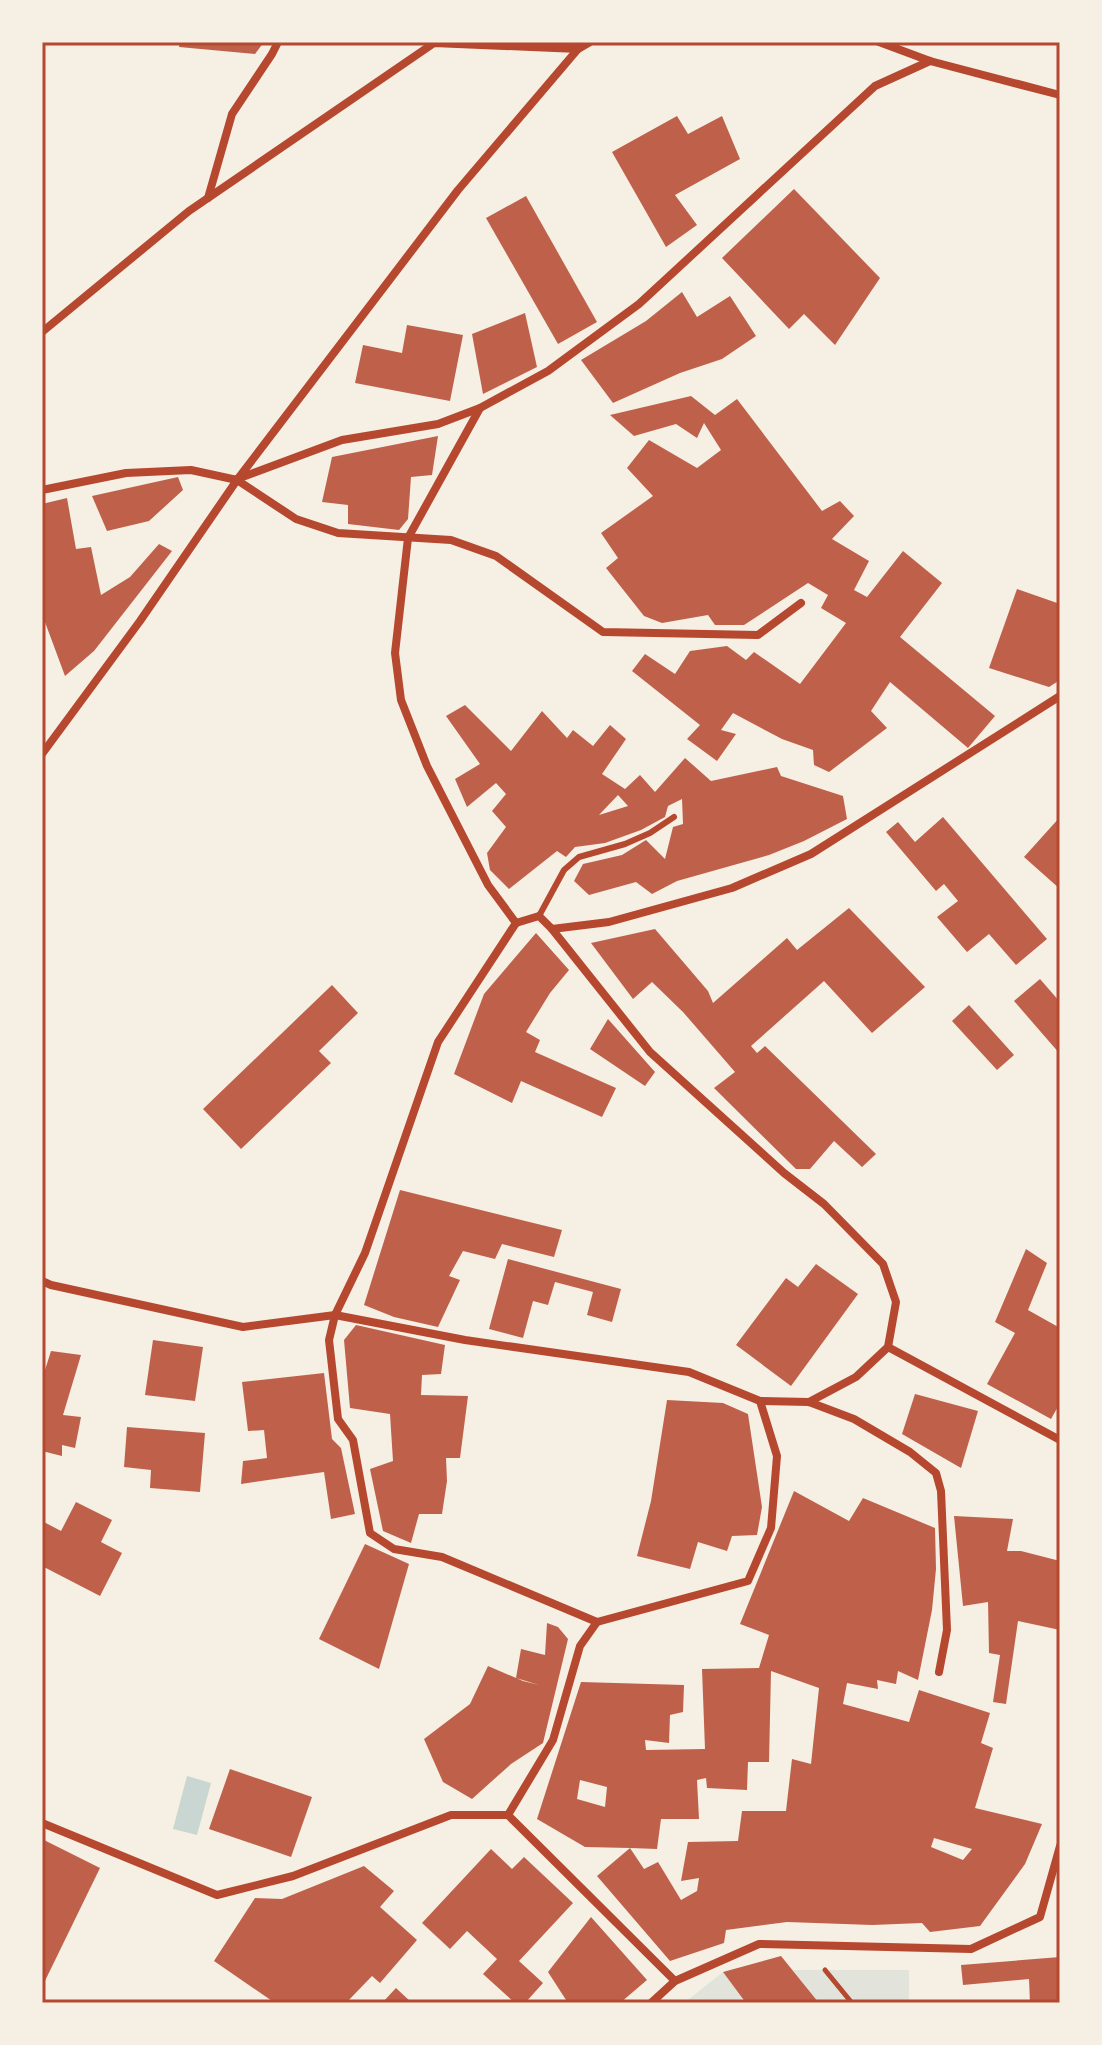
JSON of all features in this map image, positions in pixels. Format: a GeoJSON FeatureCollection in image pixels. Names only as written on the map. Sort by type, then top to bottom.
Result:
{"type":"FeatureCollection","features":[{"type":"Feature","properties":{"kind":"street"},"geometry":{"type":"LineString","coordinates":[[207,199],[232,114],[278,42]]}},
{"type":"Feature","properties":{"kind":"street"},"geometry":{"type":"LineString","coordinates":[[42,754],[140,621],[237,480],[458,190],[578,49],[590,42]]}},
{"type":"Feature","properties":{"kind":"street"},"geometry":{"type":"LineString","coordinates":[[879,42],[930,61],[1060,95]]}},
{"type":"Feature","properties":{"kind":"street"},"geometry":{"type":"LineString","coordinates":[[42,332],[207,199],[434,43],[578,49]]}},
{"type":"Feature","properties":{"kind":"street"},"geometry":{"type":"LineString","coordinates":[[237,480],[342,440],[438,424],[480,408],[548,371],[639,304],[875,86],[930,61]]}},
{"type":"Feature","properties":{"kind":"street"},"geometry":{"type":"LineString","coordinates":[[480,408],[408,538],[395,653],[401,700],[433,779],[488,885],[516,923]]}},
{"type":"Feature","properties":{"kind":"street"},"geometry":{"type":"LineString","coordinates":[[42,490],[126,473],[191,470],[237,480],[296,519],[338,533],[451,540],[496,556],[603,632],[758,635],[801,603]]}},
{"type":"Feature","properties":{"kind":"street"},"geometry":{"type":"LineString","coordinates":[[552,929],[609,922],[732,888],[811,854],[1060,696]]}},
{"type":"Feature","properties":{"kind":"street"},"geometry":{"type":"LineString","coordinates":[[760,1401],[777,1456],[771,1528],[748,1581],[597,1622],[442,1557],[394,1549],[370,1533],[353,1440],[338,1419],[329,1340],[335,1315],[365,1253],[438,1042],[516,923],[539,916],[650,1052],[784,1173],[824,1204],[883,1264],[896,1302],[888,1347],[856,1377],[809,1402]]}},
{"type":"Feature","properties":{"kind":"street"},"geometry":{"type":"LineString","coordinates":[[42,1281],[243,1327],[335,1315],[465,1340],[689,1372],[760,1401],[809,1402],[854,1419],[910,1452],[936,1473],[941,1491],[947,1630],[939,1672]]}},
{"type":"Feature","properties":{"kind":"street"},"geometry":{"type":"LineString","coordinates":[[888,1347],[1060,1440]]}},
{"type":"Feature","properties":{"kind":"street"},"geometry":{"type":"LineString","coordinates":[[508,1815],[553,1740],[580,1646],[597,1622]]}},
{"type":"Feature","properties":{"kind":"street"},"geometry":{"type":"LineString","coordinates":[[42,1823],[217,1895],[293,1876],[451,1815],[508,1815],[675,1981]]}},
{"type":"Feature","properties":{"kind":"street"},"geometry":{"type":"LineString","coordinates":[[651,2003],[675,1981],[759,1944],[971,1949],[1040,1917],[1060,1846]]}},
{"type":"Feature","properties":{"kind":"lane"},"geometry":{"type":"LineString","coordinates":[[539,916],[564,870],[579,857],[625,844],[650,833],[674,817]]}},
{"type":"Feature","properties":{"kind":"path"},"geometry":{"type":"LineString","coordinates":[[820,1963],[852,2003]]}},
{"type":"Feature","properties":{"kind":"shaded area"},"geometry":{"type":"Polygon","coordinates":[[[187,1776],[211,1783],[197,1835],[173,1829],[187,1776]]]}},
{"type":"Feature","properties":{"kind":"shaded area"},"geometry":{"type":"Polygon","coordinates":[[[793,1970],[909,1970],[909,2003],[819,2003],[793,1970]]]}},
{"type":"Feature","properties":{"kind":"shaded area"},"geometry":{"type":"Polygon","coordinates":[[[723,1972],[749,2003],[684,2003],[723,1972]]]}},
{"type":"Feature","properties":{"kind":"building"},"geometry":{"type":"Polygon","coordinates":[[[180,42],[264,42],[255,54],[179,47],[180,42]]]}},
{"type":"Feature","properties":{"kind":"building"},"geometry":{"type":"Polygon","coordinates":[[[677,116],[688,134],[722,116],[740,159],[675,195],[697,225],[666,247],[612,152],[677,116]]]}},
{"type":"Feature","properties":{"kind":"building"},"geometry":{"type":"Polygon","coordinates":[[[794,189],[880,278],[835,345],[804,314],[789,329],[722,258],[794,189]]]}},
{"type":"Feature","properties":{"kind":"building"},"geometry":{"type":"Polygon","coordinates":[[[526,196],[597,322],[558,344],[486,218],[526,196]]]}},
{"type":"Feature","properties":{"kind":"building"},"geometry":{"type":"Polygon","coordinates":[[[682,292],[697,317],[730,296],[756,336],[722,359],[680,373],[613,403],[581,360],[646,321],[682,292]]]}},
{"type":"Feature","properties":{"kind":"building"},"geometry":{"type":"Polygon","coordinates":[[[525,313],[537,367],[483,394],[472,334],[525,313]]]}},
{"type":"Feature","properties":{"kind":"building"},"geometry":{"type":"Polygon","coordinates":[[[407,325],[463,335],[450,401],[355,383],[363,345],[402,353],[407,325]]]}},
{"type":"Feature","properties":{"kind":"building"},"geometry":{"type":"Polygon","coordinates":[[[691,396],[715,415],[737,399],[822,511],[840,501],[854,516],[832,539],[869,561],[854,590],[867,597],[903,551],[942,583],[900,637],[995,716],[968,748],[890,682],[871,711],[887,728],[829,772],[814,765],[813,750],[782,739],[733,713],[721,730],[736,734],[717,761],[687,739],[700,725],[632,671],[645,654],[675,674],[690,651],[727,646],[746,660],[754,652],[800,684],[846,623],[821,608],[828,595],[808,583],[744,625],[715,625],[708,615],[662,623],[644,616],[606,568],[618,558],[601,533],[653,496],[627,468],[649,440],[697,468],[721,450],[704,423],[697,438],[676,424],[634,436],[610,415],[691,396]]]}},
{"type":"Feature","properties":{"kind":"building"},"geometry":{"type":"Polygon","coordinates":[[[438,436],[432,475],[411,477],[408,519],[399,530],[348,524],[348,505],[322,502],[332,457],[438,436]]]}},
{"type":"Feature","properties":{"kind":"building"},"geometry":{"type":"Polygon","coordinates":[[[178,477],[183,490],[149,521],[107,531],[92,496],[178,477]]]}},
{"type":"Feature","properties":{"kind":"building"},"geometry":{"type":"Polygon","coordinates":[[[67,498],[76,549],[91,547],[101,595],[130,577],[159,544],[172,551],[94,651],[65,676],[42,614],[42,504],[67,498]]]}},
{"type":"Feature","properties":{"kind":"building"},"geometry":{"type":"Polygon","coordinates":[[[1017,589],[1060,604],[1060,680],[1049,687],[989,668],[1017,589]]]}},
{"type":"Feature","properties":{"kind":"building"},"geometry":{"type":"Polygon","coordinates":[[[465,705],[511,751],[542,711],[567,738],[573,730],[593,746],[610,725],[626,739],[602,774],[625,789],[640,775],[655,792],[685,758],[711,781],[777,767],[781,776],[843,796],[847,819],[769,855],[677,881],[652,894],[636,882],[589,895],[574,881],[583,864],[622,855],[646,840],[665,859],[673,827],[683,824],[682,799],[668,806],[665,817],[641,830],[605,843],[575,847],[566,857],[557,851],[509,889],[490,870],[487,853],[506,827],[492,811],[506,794],[496,783],[467,807],[455,779],[480,764],[446,716],[465,705]],[[618,795],[599,815],[628,806],[618,795]]]}},
{"type":"Feature","properties":{"kind":"building"},"geometry":{"type":"Polygon","coordinates":[[[943,817],[1047,939],[1016,965],[989,934],[967,952],[937,917],[958,901],[944,884],[936,891],[886,832],[898,822],[915,842],[943,817]]]}},
{"type":"Feature","properties":{"kind":"building"},"geometry":{"type":"Polygon","coordinates":[[[1060,817],[1060,889],[1024,857],[1060,817]]]}},
{"type":"Feature","properties":{"kind":"building"},"geometry":{"type":"Polygon","coordinates":[[[849,908],[925,987],[872,1033],[824,981],[751,1046],[757,1053],[765,1046],[876,1154],[862,1167],[834,1141],[810,1169],[796,1169],[714,1088],[735,1072],[683,1012],[652,982],[633,999],[591,943],[655,929],[708,991],[713,1003],[787,938],[797,950],[849,908]]]}},
{"type":"Feature","properties":{"kind":"building"},"geometry":{"type":"Polygon","coordinates":[[[536,933],[569,970],[550,993],[526,1032],[540,1040],[535,1052],[616,1088],[602,1117],[521,1081],[512,1103],[454,1074],[484,994],[536,933]]]}},
{"type":"Feature","properties":{"kind":"building"},"geometry":{"type":"Polygon","coordinates":[[[1040,979],[1060,1002],[1060,1054],[1014,1001],[1040,979]]]}},
{"type":"Feature","properties":{"kind":"building"},"geometry":{"type":"Polygon","coordinates":[[[332,985],[358,1013],[319,1051],[331,1063],[241,1149],[203,1109],[332,985]]]}},
{"type":"Feature","properties":{"kind":"building"},"geometry":{"type":"Polygon","coordinates":[[[969,1005],[1014,1055],[997,1070],[952,1021],[969,1005]]]}},
{"type":"Feature","properties":{"kind":"building"},"geometry":{"type":"Polygon","coordinates":[[[608,1019],[655,1072],[645,1086],[590,1049],[608,1019]]]}},
{"type":"Feature","properties":{"kind":"building"},"geometry":{"type":"Polygon","coordinates":[[[400,1190],[562,1230],[554,1257],[502,1244],[495,1259],[463,1251],[449,1276],[460,1280],[438,1327],[394,1317],[364,1305],[400,1190]]]}},
{"type":"Feature","properties":{"kind":"building"},"geometry":{"type":"Polygon","coordinates":[[[1026,1249],[1047,1263],[1028,1310],[1060,1328],[1060,1403],[1051,1419],[987,1384],[1015,1333],[995,1322],[1026,1249]]]}},
{"type":"Feature","properties":{"kind":"building"},"geometry":{"type":"Polygon","coordinates":[[[508,1259],[621,1289],[612,1322],[587,1315],[593,1292],[555,1282],[548,1305],[533,1301],[523,1338],[489,1329],[508,1259]]]}},
{"type":"Feature","properties":{"kind":"building"},"geometry":{"type":"Polygon","coordinates":[[[816,1264],[858,1294],[791,1386],[736,1345],[786,1278],[798,1287],[816,1264]]]}},
{"type":"Feature","properties":{"kind":"building"},"geometry":{"type":"Polygon","coordinates":[[[356,1325],[445,1345],[441,1374],[422,1375],[421,1395],[468,1396],[460,1458],[446,1458],[447,1481],[442,1514],[419,1514],[411,1543],[383,1531],[370,1469],[393,1461],[390,1414],[350,1408],[344,1340],[356,1325]]]}},
{"type":"Feature","properties":{"kind":"building"},"geometry":{"type":"Polygon","coordinates":[[[153,1340],[203,1347],[195,1401],[145,1395],[153,1340]]]}},
{"type":"Feature","properties":{"kind":"building"},"geometry":{"type":"Polygon","coordinates":[[[51,1351],[81,1355],[63,1415],[81,1417],[75,1448],[62,1445],[62,1456],[42,1451],[42,1370],[45,1370],[51,1351]]]}},
{"type":"Feature","properties":{"kind":"building"},"geometry":{"type":"Polygon","coordinates":[[[324,1373],[332,1439],[341,1448],[355,1514],[331,1519],[324,1472],[241,1484],[243,1461],[267,1458],[264,1430],[248,1431],[242,1382],[324,1373]]]}},
{"type":"Feature","properties":{"kind":"building"},"geometry":{"type":"Polygon","coordinates":[[[915,1394],[978,1411],[961,1468],[902,1434],[915,1394]]]}},
{"type":"Feature","properties":{"kind":"building"},"geometry":{"type":"Polygon","coordinates":[[[667,1400],[723,1403],[748,1414],[762,1507],[757,1535],[732,1536],[727,1551],[698,1542],[690,1569],[637,1556],[651,1501],[667,1400]]]}},
{"type":"Feature","properties":{"kind":"building"},"geometry":{"type":"Polygon","coordinates":[[[127,1427],[205,1433],[200,1492],[150,1488],[151,1470],[124,1467],[127,1427]]]}},
{"type":"Feature","properties":{"kind":"building"},"geometry":{"type":"Polygon","coordinates":[[[794,1491],[849,1521],[863,1498],[935,1528],[936,1569],[932,1610],[918,1680],[898,1671],[896,1684],[877,1680],[878,1689],[847,1683],[843,1704],[909,1722],[919,1690],[990,1713],[981,1743],[993,1748],[975,1808],[1042,1824],[1025,1864],[980,1926],[930,1932],[922,1923],[787,1922],[726,1930],[724,1943],[670,1961],[597,1876],[630,1848],[585,1847],[537,1819],[581,1682],[684,1685],[683,1712],[670,1715],[669,1743],[645,1740],[646,1750],[705,1749],[702,1669],[759,1668],[769,1635],[740,1624],[794,1491]],[[771,1671],[769,1762],[748,1762],[747,1790],[707,1788],[706,1778],[697,1780],[699,1819],[661,1819],[657,1849],[630,1848],[644,1869],[658,1862],[681,1900],[697,1891],[699,1878],[681,1881],[688,1842],[738,1841],[742,1811],[786,1811],[792,1759],[811,1764],[819,1688],[771,1671]],[[580,1780],[577,1799],[605,1807],[607,1787],[580,1780]],[[934,1838],[931,1847],[963,1860],[972,1849],[934,1838]]]}},
{"type":"Feature","properties":{"kind":"building"},"geometry":{"type":"Polygon","coordinates":[[[76,1502],[112,1520],[101,1542],[122,1553],[100,1596],[42,1566],[42,1521],[61,1531],[76,1502]]]}},
{"type":"Feature","properties":{"kind":"building"},"geometry":{"type":"Polygon","coordinates":[[[954,1516],[1013,1519],[1007,1551],[1021,1551],[1060,1561],[1060,1630],[1018,1621],[1006,1704],[993,1702],[1000,1655],[989,1653],[988,1602],[963,1606],[954,1516]]]}},
{"type":"Feature","properties":{"kind":"building"},"geometry":{"type":"Polygon","coordinates":[[[365,1544],[409,1564],[379,1669],[319,1639],[365,1544]]]}},
{"type":"Feature","properties":{"kind":"building"},"geometry":{"type":"Polygon","coordinates":[[[547,1623],[558,1627],[568,1639],[543,1743],[511,1764],[472,1799],[443,1782],[424,1739],[470,1704],[488,1666],[516,1678],[521,1649],[545,1655],[547,1623]]]}},
{"type":"Feature","properties":{"kind":"building"},"geometry":{"type":"Polygon","coordinates":[[[230,1769],[312,1797],[291,1857],[209,1829],[230,1769]]]}},
{"type":"Feature","properties":{"kind":"building"},"geometry":{"type":"Polygon","coordinates":[[[42,1839],[100,1868],[42,1987],[42,1839]]]}},
{"type":"Feature","properties":{"kind":"building"},"geometry":{"type":"Polygon","coordinates":[[[491,1849],[512,1869],[524,1857],[573,1903],[519,1961],[543,1983],[525,2003],[515,2003],[483,1974],[497,1959],[467,1931],[450,1949],[422,1923],[491,1849]]]}},
{"type":"Feature","properties":{"kind":"building"},"geometry":{"type":"Polygon","coordinates":[[[364,1866],[394,1891],[380,1907],[417,1940],[380,1983],[372,1976],[346,2003],[275,2003],[214,1961],[255,1898],[282,1899],[364,1866]]]}},
{"type":"Feature","properties":{"kind":"building"},"geometry":{"type":"Polygon","coordinates":[[[591,1917],[647,1980],[620,2003],[568,2003],[548,1972],[591,1917]]]}},
{"type":"Feature","properties":{"kind":"building"},"geometry":{"type":"Polygon","coordinates":[[[781,1956],[819,2003],[746,2003],[723,1972],[781,1956]]]}},
{"type":"Feature","properties":{"kind":"building"},"geometry":{"type":"Polygon","coordinates":[[[1060,1957],[1060,2003],[1030,2003],[1029,1979],[963,1985],[961,1965],[1060,1957]]]}},
{"type":"Feature","properties":{"kind":"building"},"geometry":{"type":"Polygon","coordinates":[[[396,1988],[412,2003],[382,2003],[396,1988]]]}}]}
